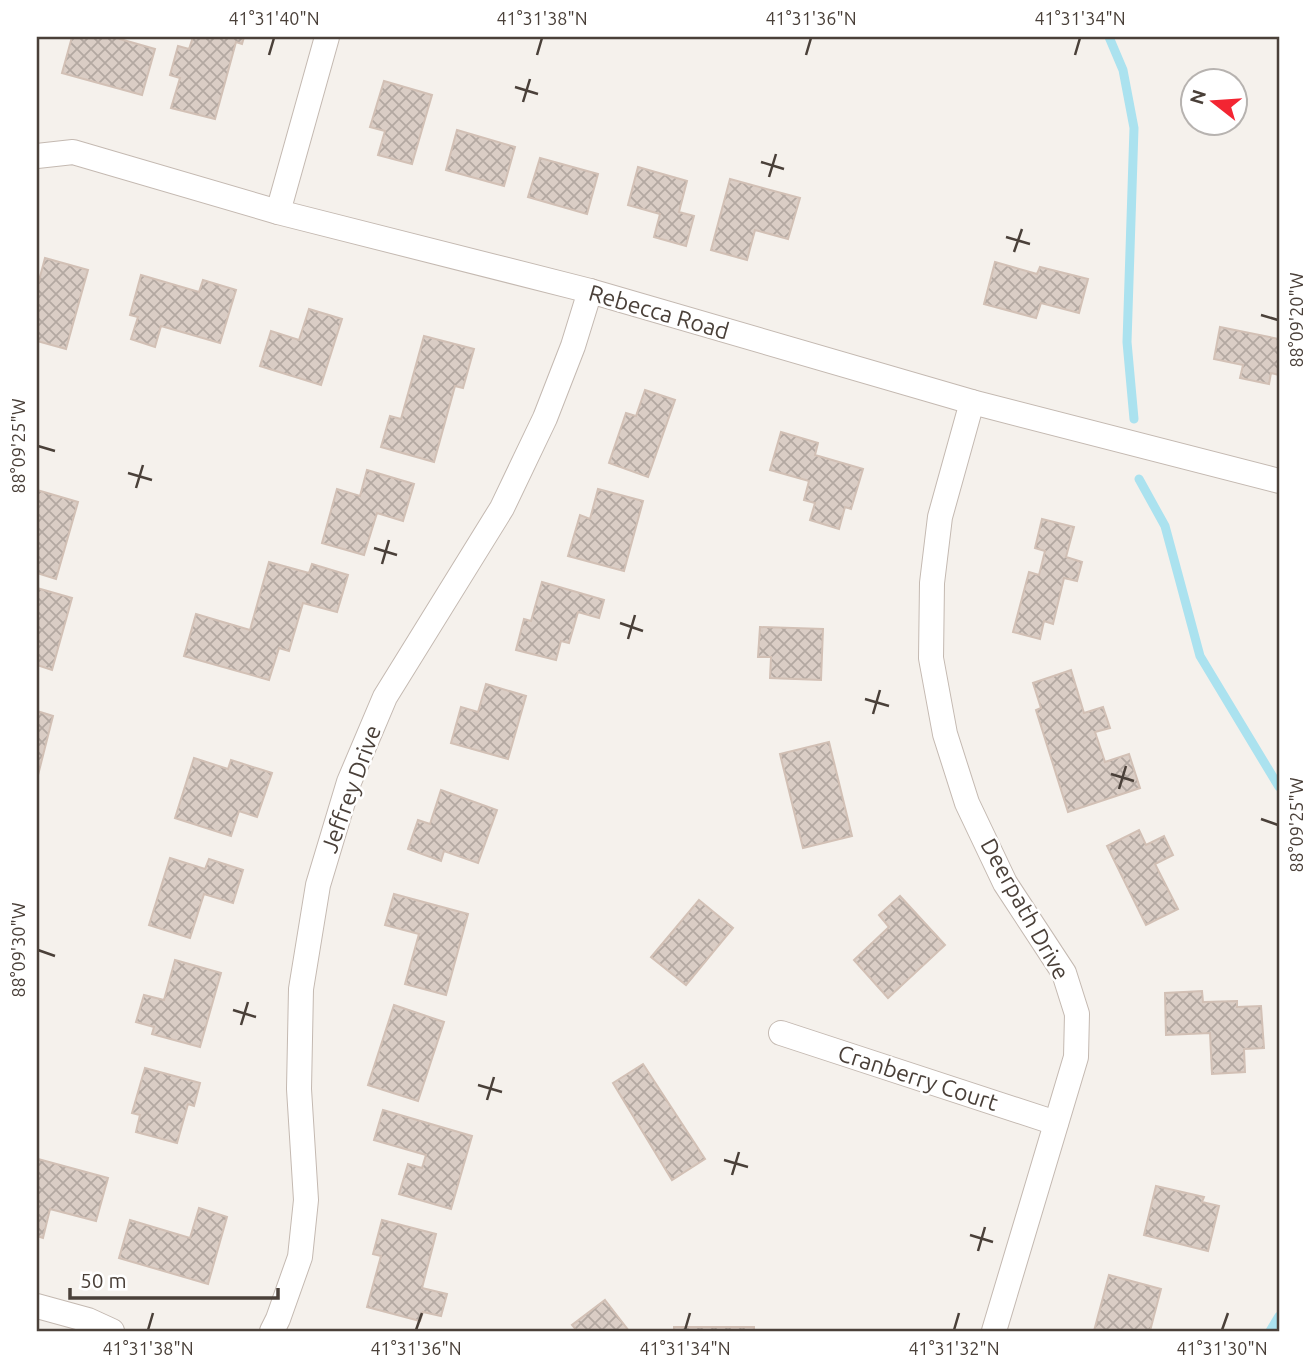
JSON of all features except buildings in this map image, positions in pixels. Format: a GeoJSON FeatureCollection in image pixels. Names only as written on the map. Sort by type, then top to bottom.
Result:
{"type":"FeatureCollection","features":[{"type":"Feature","properties":{"kind":"street"},"geometry":{"type":"LineString","coordinates":[[278,212],[327,37]]}},
{"type":"Feature","properties":{"kind":"street","name":"Rebecca Road"},"geometry":{"type":"LineString","coordinates":[[37,156],[73,152],[278,212],[590,291],[972,402],[1279,481]]}},
{"type":"Feature","properties":{"kind":"street","name":"Jeffrey Drive"},"geometry":{"type":"LineString","coordinates":[[272,1331],[300,1257],[306,1200],[299,1088],[301,989],[318,885],[337,821],[349,782],[385,696],[502,508],[545,418],[573,346],[590,291]]}},
{"type":"Feature","properties":{"kind":"street","name":"Deerpath Drive"},"geometry":{"type":"LineString","coordinates":[[972,402],[940,517],[932,583],[931,658],[945,734],[967,803],[1005,883],[1065,973],[1077,1014],[1076,1058],[994,1331]]}},
{"type":"Feature","properties":{"kind":"street","name":"Cranberry Court"},"geometry":{"type":"LineString","coordinates":[[781,1033],[1056,1123]]}},
{"type":"Feature","properties":{"kind":"street"},"geometry":{"type":"LineString","coordinates":[[37,1306],[88,1320],[112,1331]]}},
{"type":"Feature","properties":{"kind":"waterway"},"geometry":{"type":"LineString","coordinates":[[1109,37],[1123,70],[1134,128],[1127,342],[1134,419]]}},
{"type":"Feature","properties":{"kind":"waterway"},"geometry":{"type":"LineString","coordinates":[[1139,479],[1165,526],[1200,656],[1279,787]]}},
{"type":"Feature","properties":{"kind":"waterway"},"geometry":{"type":"LineString","coordinates":[[1270,1331],[1279,1316]]}}]}
